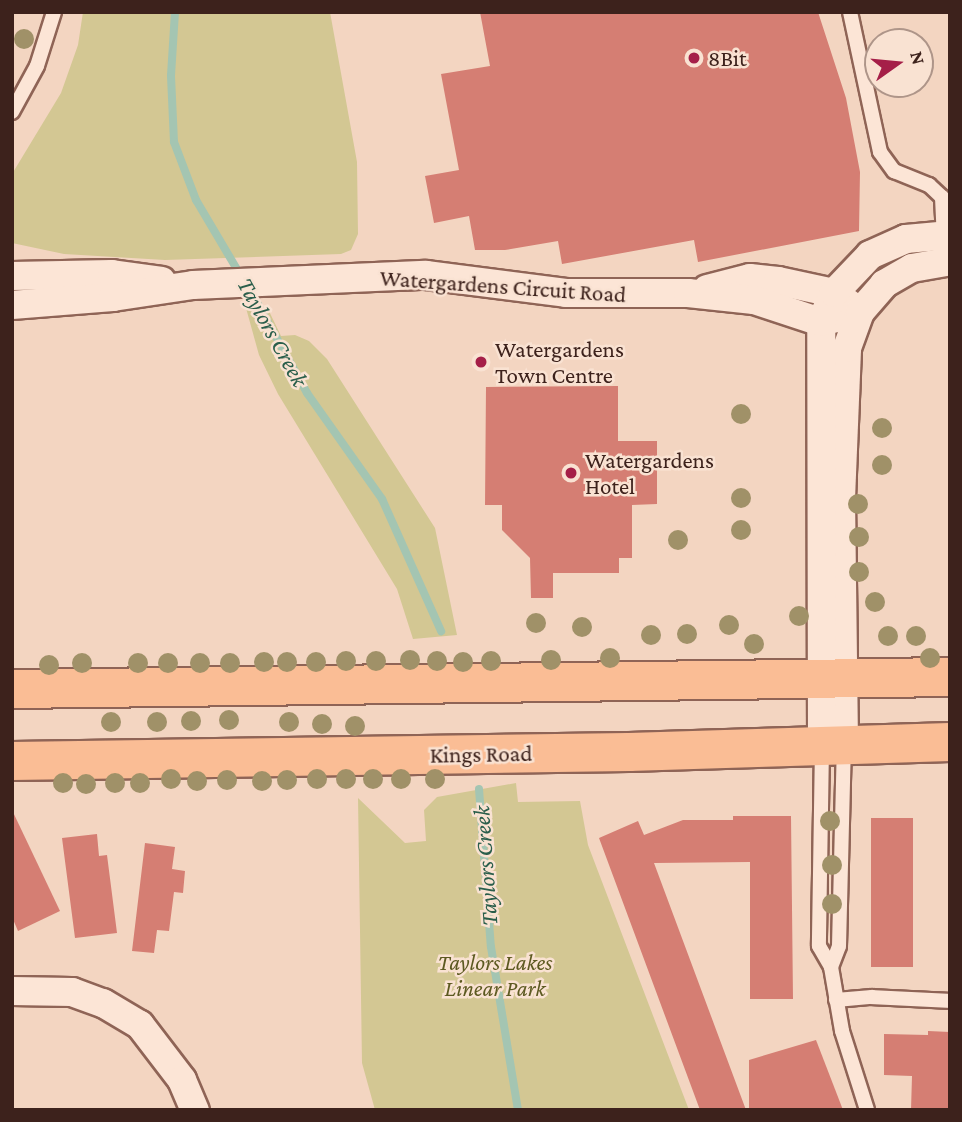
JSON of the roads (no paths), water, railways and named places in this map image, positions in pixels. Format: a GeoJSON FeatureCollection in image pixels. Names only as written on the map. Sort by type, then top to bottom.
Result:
{"type":"FeatureCollection","features":[{"type":"Feature","properties":{"kind":"main road"},"geometry":{"type":"LineString","coordinates":[[12,688],[950,677]]}},
{"type":"Feature","properties":{"kind":"main road","name":"Kings Road"},"geometry":{"type":"LineString","coordinates":[[12,761],[629,752],[950,742]]}},
{"type":"Feature","properties":{"kind":"street"},"geometry":{"type":"LineString","coordinates":[[834,678],[821,322],[834,293],[856,267],[882,248],[906,239],[947,248]]}},
{"type":"Feature","properties":{"kind":"street"},"geometry":{"type":"LineString","coordinates":[[833,744],[846,359],[860,312],[897,275],[947,248]]}},
{"type":"Feature","properties":{"kind":"street","name":"Watergardens Circuit Road"},"geometry":{"type":"LineString","coordinates":[[12,276],[112,274],[193,285]]}},
{"type":"Feature","properties":{"kind":"street","name":"Watergardens Circuit Road"},"geometry":{"type":"LineString","coordinates":[[12,304],[113,297],[193,285],[426,275],[566,293],[688,293],[754,300],[821,322]]}},
{"type":"Feature","properties":{"kind":"street","name":"Watergardens Circuit Road"},"geometry":{"type":"LineString","coordinates":[[688,293],[750,278],[834,293],[860,312]]}},
{"type":"Feature","properties":{"kind":"street"},"geometry":{"type":"LineString","coordinates":[[821,322],[860,312]]}},
{"type":"Feature","properties":{"kind":"street"},"geometry":{"type":"LineString","coordinates":[[12,991],[72,992],[103,1003],[140,1026],[182,1080],[195,1110]]}},
{"type":"Feature","properties":{"kind":"lane"},"geometry":{"type":"LineString","coordinates":[[12,112],[37,66],[54,12]]}},
{"type":"Feature","properties":{"kind":"lane"},"geometry":{"type":"LineString","coordinates":[[850,12],[880,152],[894,172],[929,185],[942,197],[947,248]]}},
{"type":"Feature","properties":{"kind":"lane"},"geometry":{"type":"LineString","coordinates":[[831,967],[839,946],[833,744]]}},
{"type":"Feature","properties":{"kind":"lane"},"geometry":{"type":"LineString","coordinates":[[833,744],[818,925],[820,946],[831,967],[836,1000],[867,1110]]}},
{"type":"Feature","properties":{"kind":"lane"},"geometry":{"type":"LineString","coordinates":[[836,1000],[872,997],[950,1001]]}},
{"type":"Feature","properties":{"kind":"waterway","name":"Taylors Creek"},"geometry":{"type":"LineString","coordinates":[[175,12],[171,76],[174,142],[196,200],[241,276]]}},
{"type":"Feature","properties":{"kind":"waterway","name":"Taylors Creek"},"geometry":{"type":"LineString","coordinates":[[250,290],[307,393],[382,499],[441,631]]}},
{"type":"Feature","properties":{"kind":"waterway","name":"Taylors Creek"},"geometry":{"type":"LineString","coordinates":[[479,789],[491,947],[518,1110]]}},
{"type":"Feature","properties":{"kind":"place","name":"8Bit"},"geometry":{"type":"Point","coordinates":[694,58]}},
{"type":"Feature","properties":{"kind":"place","name":"Watergardens Town Centre"},"geometry":{"type":"Point","coordinates":[481,362]}},
{"type":"Feature","properties":{"kind":"place","name":"Watergardens Hotel"},"geometry":{"type":"Point","coordinates":[571,473]}},
{"type":"Feature","properties":{"kind":"park label","name":"Taylors Lakes Linear Park"},"geometry":{"type":"Point","coordinates":[495,975]}}]}
